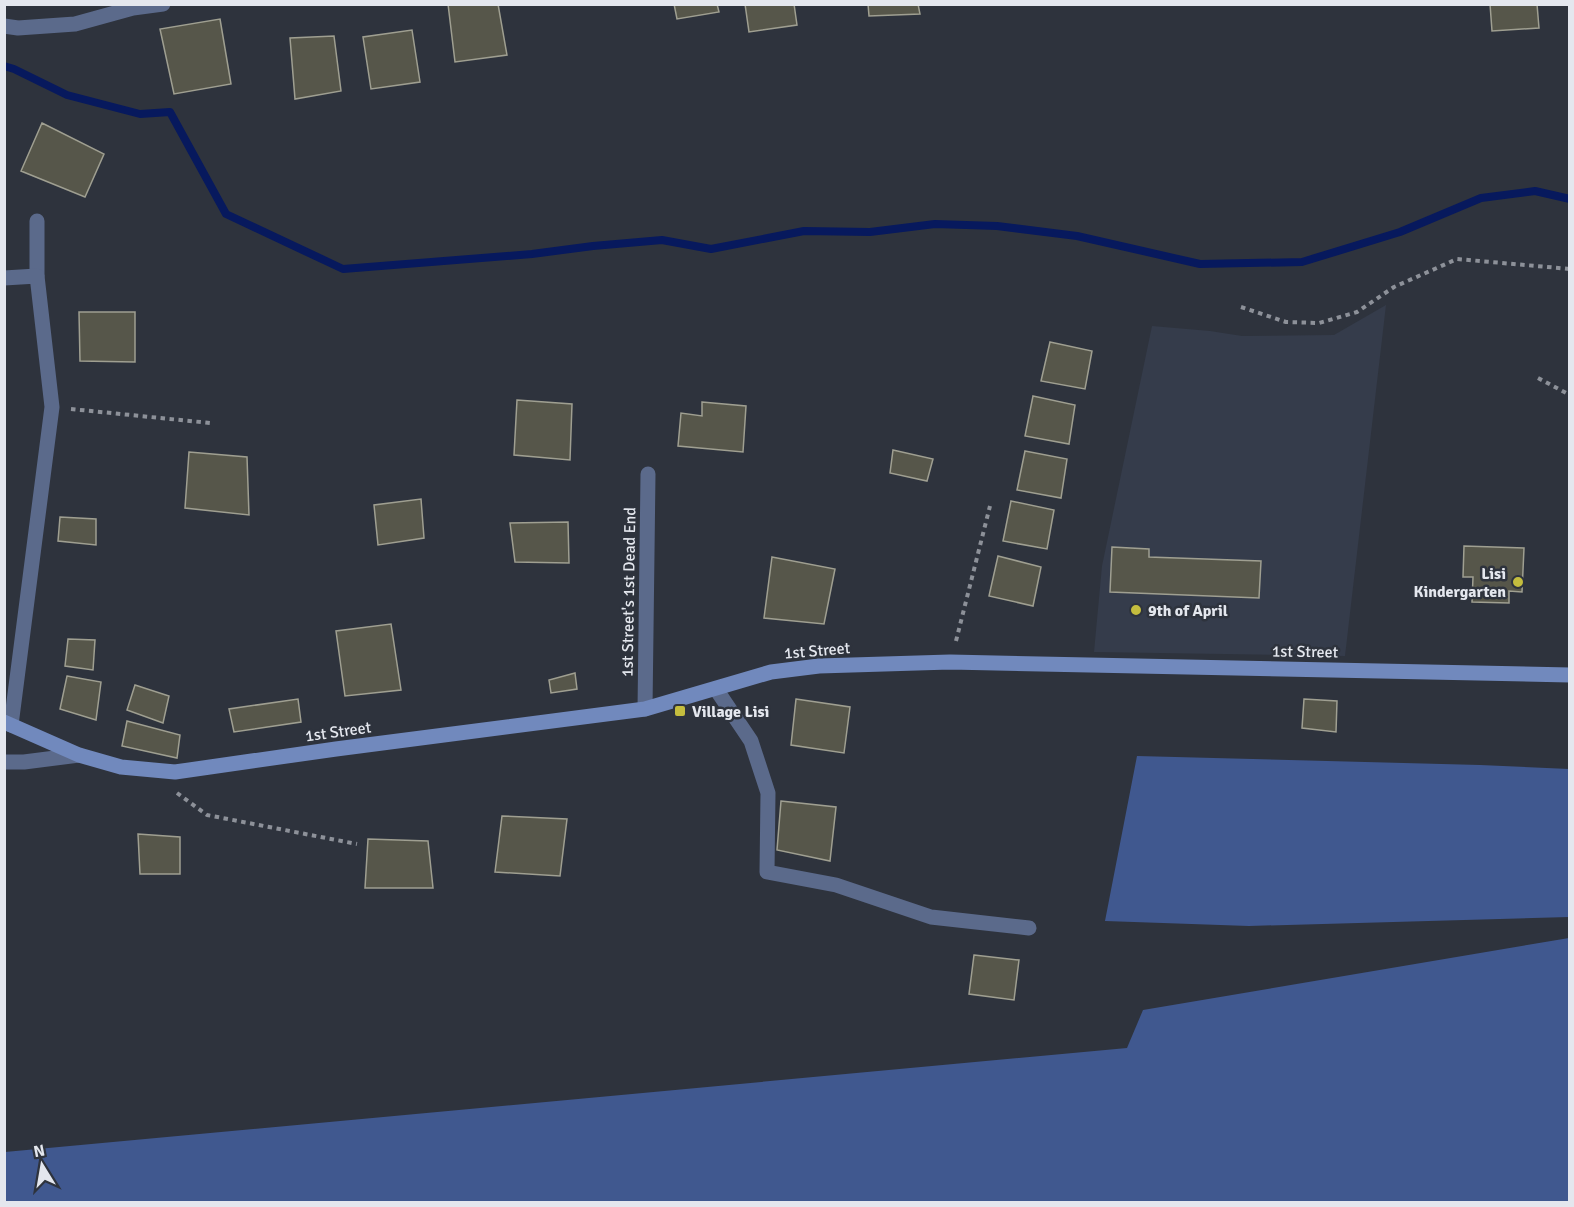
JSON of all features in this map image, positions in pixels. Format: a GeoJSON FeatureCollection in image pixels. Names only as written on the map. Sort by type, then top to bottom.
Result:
{"type":"FeatureCollection","features":[{"type":"Feature","properties":{"kind":"main road","name":"1st Street"},"geometry":{"type":"LineString","coordinates":[[8,723],[79,755],[122,767],[175,772],[645,710],[771,672],[819,666],[951,662],[1569,675]]}},
{"type":"Feature","properties":{"kind":"street"},"geometry":{"type":"LineString","coordinates":[[4,26],[18,28],[75,24],[133,8],[162,4]]}},
{"type":"Feature","properties":{"kind":"street"},"geometry":{"type":"LineString","coordinates":[[8,723],[52,406],[37,276],[37,221]]}},
{"type":"Feature","properties":{"kind":"street"},"geometry":{"type":"LineString","coordinates":[[4,278],[37,276]]}},
{"type":"Feature","properties":{"kind":"street","name":"1st Street's 1st Dead End"},"geometry":{"type":"LineString","coordinates":[[645,710],[648,474]]}},
{"type":"Feature","properties":{"kind":"street"},"geometry":{"type":"LineString","coordinates":[[716,689],[752,741],[768,793],[767,872],[836,885],[931,917],[1029,928]]}},
{"type":"Feature","properties":{"kind":"street"},"geometry":{"type":"LineString","coordinates":[[4,762],[24,762],[79,755]]}},
{"type":"Feature","properties":{"kind":"path"},"geometry":{"type":"LineString","coordinates":[[1241,307],[1286,322],[1319,323],[1357,312],[1394,287],[1457,259],[1569,269]]}},
{"type":"Feature","properties":{"kind":"path"},"geometry":{"type":"LineString","coordinates":[[1538,378],[1569,395]]}},
{"type":"Feature","properties":{"kind":"path"},"geometry":{"type":"LineString","coordinates":[[52,406],[210,423]]}},
{"type":"Feature","properties":{"kind":"path"},"geometry":{"type":"LineString","coordinates":[[951,662],[990,506]]}},
{"type":"Feature","properties":{"kind":"path"},"geometry":{"type":"LineString","coordinates":[[175,772],[177,794],[207,815],[357,844]]}},
{"type":"Feature","properties":{"kind":"shaded area"},"geometry":{"type":"Polygon","coordinates":[[[1386,305],[1345,656],[1094,652],[1102,566],[1152,326],[1242,336],[1334,335],[1386,305]]]}},
{"type":"Feature","properties":{"kind":"shaded area"},"geometry":{"type":"Polygon","coordinates":[[[1137,756],[1569,769],[1569,917],[1249,926],[1105,921],[1137,756]]]}},
{"type":"Feature","properties":{"kind":"shaded area"},"geometry":{"type":"Polygon","coordinates":[[[1569,938],[1569,1202],[5,1202],[5,1152],[1127,1048],[1143,1010],[1569,938]]]}},
{"type":"Feature","properties":{"kind":"building"},"geometry":{"type":"Polygon","coordinates":[[[448,4],[498,4],[507,55],[455,62],[448,4]]]}},
{"type":"Feature","properties":{"kind":"building"},"geometry":{"type":"Polygon","coordinates":[[[674,4],[717,4],[719,12],[677,19],[674,4]]]}},
{"type":"Feature","properties":{"kind":"building"},"geometry":{"type":"Polygon","coordinates":[[[745,4],[794,4],[797,25],[749,32],[745,4]]]}},
{"type":"Feature","properties":{"kind":"building"},"geometry":{"type":"Polygon","coordinates":[[[868,4],[918,4],[920,14],[869,16],[868,4]]]}},
{"type":"Feature","properties":{"kind":"building"},"geometry":{"type":"Polygon","coordinates":[[[1490,4],[1537,4],[1539,28],[1492,31],[1490,4]]]}},
{"type":"Feature","properties":{"kind":"building"},"geometry":{"type":"Polygon","coordinates":[[[220,19],[231,84],[174,94],[160,29],[220,19]]]}},
{"type":"Feature","properties":{"kind":"building"},"geometry":{"type":"Polygon","coordinates":[[[412,30],[420,82],[371,89],[363,37],[412,30]]]}},
{"type":"Feature","properties":{"kind":"building"},"geometry":{"type":"Polygon","coordinates":[[[334,36],[341,91],[295,99],[290,38],[334,36]]]}},
{"type":"Feature","properties":{"kind":"building"},"geometry":{"type":"Polygon","coordinates":[[[42,123],[104,154],[85,197],[21,171],[42,123]]]}},
{"type":"Feature","properties":{"kind":"building"},"geometry":{"type":"Polygon","coordinates":[[[79,312],[135,312],[135,362],[80,361],[79,312]]]}},
{"type":"Feature","properties":{"kind":"building"},"geometry":{"type":"Polygon","coordinates":[[[1050,342],[1092,351],[1085,389],[1041,381],[1050,342]]]}},
{"type":"Feature","properties":{"kind":"building"},"geometry":{"type":"Polygon","coordinates":[[[1033,396],[1075,405],[1069,444],[1025,436],[1033,396]]]}},
{"type":"Feature","properties":{"kind":"building"},"geometry":{"type":"Polygon","coordinates":[[[517,400],[572,404],[570,460],[514,455],[517,400]]]}},
{"type":"Feature","properties":{"kind":"building"},"geometry":{"type":"Polygon","coordinates":[[[702,402],[746,406],[743,452],[678,446],[681,413],[702,416],[702,402]]]}},
{"type":"Feature","properties":{"kind":"building"},"geometry":{"type":"Polygon","coordinates":[[[893,450],[933,459],[927,481],[890,473],[893,450]]]}},
{"type":"Feature","properties":{"kind":"building"},"geometry":{"type":"Polygon","coordinates":[[[1025,451],[1067,459],[1061,498],[1017,490],[1025,451]]]}},
{"type":"Feature","properties":{"kind":"building"},"geometry":{"type":"Polygon","coordinates":[[[189,452],[247,457],[249,515],[185,508],[189,452]]]}},
{"type":"Feature","properties":{"kind":"building"},"geometry":{"type":"Polygon","coordinates":[[[421,499],[424,538],[378,545],[374,505],[421,499]]]}},
{"type":"Feature","properties":{"kind":"building"},"geometry":{"type":"Polygon","coordinates":[[[1011,501],[1054,510],[1047,549],[1003,541],[1011,501]]]}},
{"type":"Feature","properties":{"kind":"building"},"geometry":{"type":"Polygon","coordinates":[[[60,517],[96,519],[96,545],[58,541],[60,517]]]}},
{"type":"Feature","properties":{"kind":"building"},"geometry":{"type":"Polygon","coordinates":[[[568,522],[569,563],[515,562],[510,523],[568,522]]]}},
{"type":"Feature","properties":{"kind":"building"},"geometry":{"type":"Polygon","coordinates":[[[1464,546],[1524,548],[1522,592],[1509,591],[1509,603],[1472,602],[1473,577],[1463,577],[1464,546]]]}},
{"type":"Feature","properties":{"kind":"building"},"geometry":{"type":"Polygon","coordinates":[[[1112,547],[1149,549],[1149,557],[1261,561],[1259,598],[1110,592],[1112,547]]]}},
{"type":"Feature","properties":{"kind":"building"},"geometry":{"type":"Polygon","coordinates":[[[998,556],[1041,567],[1033,606],[989,596],[998,556]]]}},
{"type":"Feature","properties":{"kind":"building"},"geometry":{"type":"Polygon","coordinates":[[[772,557],[835,569],[824,624],[764,618],[772,557]]]}},
{"type":"Feature","properties":{"kind":"building"},"geometry":{"type":"Polygon","coordinates":[[[391,624],[401,690],[345,696],[336,631],[391,624]]]}},
{"type":"Feature","properties":{"kind":"building"},"geometry":{"type":"Polygon","coordinates":[[[68,639],[95,640],[93,670],[65,666],[68,639]]]}},
{"type":"Feature","properties":{"kind":"building"},"geometry":{"type":"Polygon","coordinates":[[[575,673],[577,689],[551,693],[549,680],[575,673]]]}},
{"type":"Feature","properties":{"kind":"building"},"geometry":{"type":"Polygon","coordinates":[[[67,676],[101,682],[96,720],[60,709],[67,676]]]}},
{"type":"Feature","properties":{"kind":"building"},"geometry":{"type":"Polygon","coordinates":[[[135,685],[169,696],[163,723],[127,710],[135,685]]]}},
{"type":"Feature","properties":{"kind":"building"},"geometry":{"type":"Polygon","coordinates":[[[298,699],[301,722],[234,732],[229,709],[298,699]]]}},
{"type":"Feature","properties":{"kind":"building"},"geometry":{"type":"Polygon","coordinates":[[[796,699],[850,707],[844,753],[791,745],[796,699]]]}},
{"type":"Feature","properties":{"kind":"building"},"geometry":{"type":"Polygon","coordinates":[[[1304,699],[1337,701],[1336,732],[1302,728],[1304,699]]]}},
{"type":"Feature","properties":{"kind":"building"},"geometry":{"type":"Polygon","coordinates":[[[127,721],[180,735],[177,758],[122,746],[127,721]]]}},
{"type":"Feature","properties":{"kind":"building"},"geometry":{"type":"Polygon","coordinates":[[[781,801],[836,807],[830,861],[777,850],[781,801]]]}},
{"type":"Feature","properties":{"kind":"building"},"geometry":{"type":"Polygon","coordinates":[[[502,816],[567,819],[560,876],[495,872],[502,816]]]}},
{"type":"Feature","properties":{"kind":"building"},"geometry":{"type":"Polygon","coordinates":[[[138,834],[180,837],[180,874],[140,874],[138,834]]]}},
{"type":"Feature","properties":{"kind":"building"},"geometry":{"type":"Polygon","coordinates":[[[368,839],[428,841],[433,888],[365,888],[368,839]]]}},
{"type":"Feature","properties":{"kind":"building"},"geometry":{"type":"Polygon","coordinates":[[[974,955],[1019,960],[1014,1000],[969,994],[974,955]]]}},
{"type":"Feature","properties":{"kind":"waterway"},"geometry":{"type":"LineString","coordinates":[[4,66],[67,95],[140,114],[170,112],[226,214],[343,269],[532,254],[662,240],[711,249],[804,231],[870,232],[935,224],[997,226],[1077,236],[1200,264],[1302,262],[1400,232],[1481,198],[1535,191],[1570,199]]}},
{"type":"Feature","properties":{"kind":"place","name":"Lisi Kindergarten"},"geometry":{"type":"Point","coordinates":[1518,582]}},
{"type":"Feature","properties":{"kind":"place","name":"9th of April"},"geometry":{"type":"Point","coordinates":[1136,610]}},
{"type":"Feature","properties":{"kind":"place","name":"Village Lisi"},"geometry":{"type":"Point","coordinates":[680,711]}}]}
